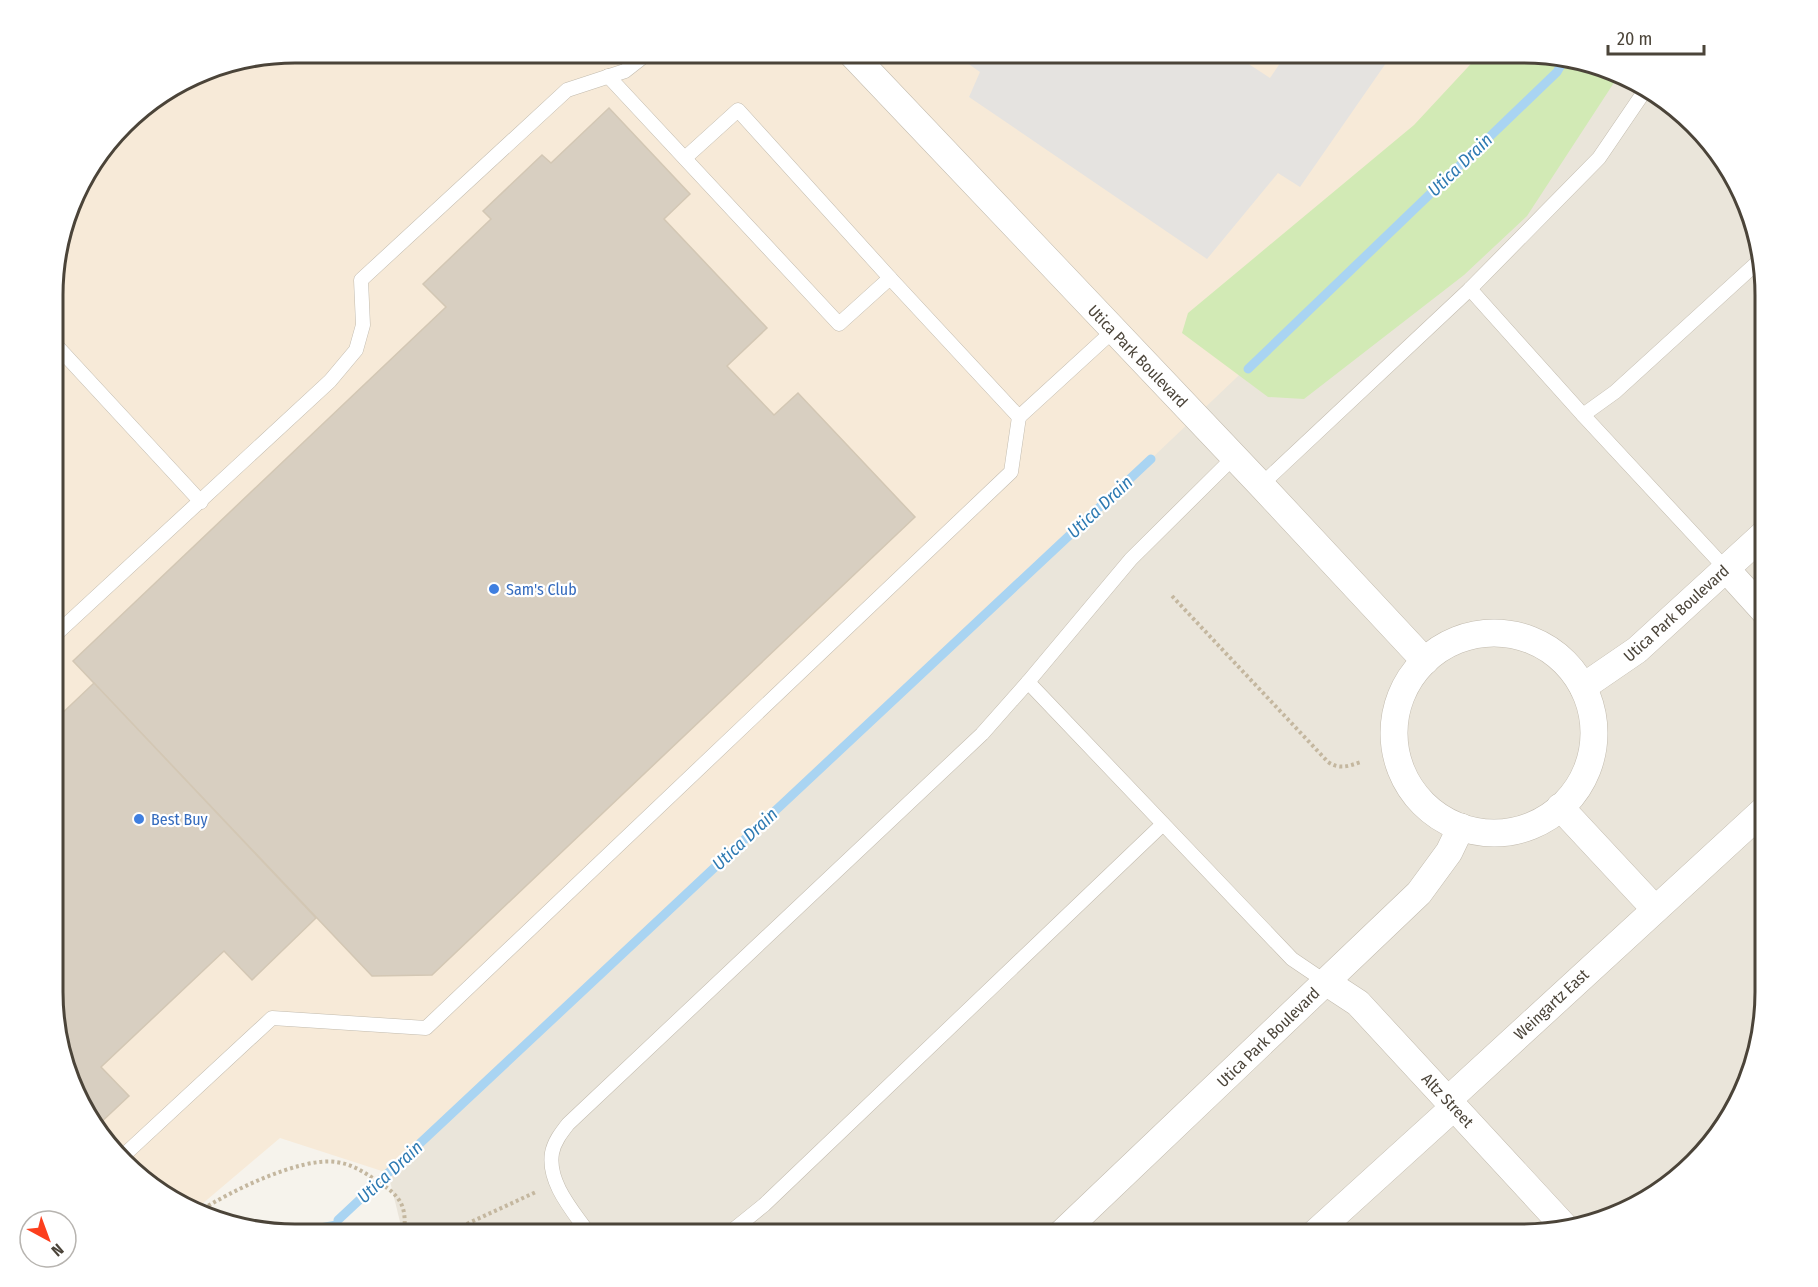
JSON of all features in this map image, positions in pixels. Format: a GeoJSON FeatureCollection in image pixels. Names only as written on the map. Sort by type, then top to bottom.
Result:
{"type":"FeatureCollection","features":[{"type":"Feature","properties":{"kind":"street","name":"Utica Park Boulevard"},"geometry":{"type":"LineString","coordinates":[[860,63],[1425,661]]}},
{"type":"Feature","properties":{"kind":"street","name":"Utica Park Boulevard"},"geometry":{"type":"LineString","coordinates":[[1583,687],[1637,650],[1755,542]]}},
{"type":"Feature","properties":{"kind":"street"},"geometry":{"type":"LineString","coordinates":[[1726,569],[1755,601]]}},
{"type":"Feature","properties":{"kind":"street"},"geometry":{"type":"LineString","coordinates":[[1479,634],[1510,635],[1540,644],[1557,655],[1572,670],[1583,687],[1591,707],[1594,729],[1593,751],[1586,772],[1575,791],[1543,820],[1524,829],[1503,833],[1481,832],[1461,827],[1442,819],[1426,807],[1403,774],[1396,754],[1394,734],[1396,714],[1402,694],[1411,677],[1425,661],[1441,648],[1459,639],[1479,634]]}},
{"type":"Feature","properties":{"kind":"street"},"geometry":{"type":"LineString","coordinates":[[1560,807],[1655,909]]}},
{"type":"Feature","properties":{"kind":"street","name":"Weingartz East"},"geometry":{"type":"LineString","coordinates":[[1324,1224],[1655,909],[1755,818]]}},
{"type":"Feature","properties":{"kind":"street","name":"Utica Park Boulevard"},"geometry":{"type":"LineString","coordinates":[[1080,1224],[1419,893],[1444,860],[1461,827]]}},
{"type":"Feature","properties":{"kind":"street","name":"Altz Street"},"geometry":{"type":"LineString","coordinates":[[1326,982],[1358,1003],[1559,1221]]}},
{"type":"Feature","properties":{"kind":"lane"},"geometry":{"type":"LineString","coordinates":[[63,627],[330,381],[356,350],[363,325],[361,280],[567,90],[625,71],[635,63]]}},
{"type":"Feature","properties":{"kind":"lane"},"geometry":{"type":"LineString","coordinates":[[608,76],[839,324],[890,278]]}},
{"type":"Feature","properties":{"kind":"lane"},"geometry":{"type":"LineString","coordinates":[[1261,485],[1470,289],[1599,159],[1642,96]]}},
{"type":"Feature","properties":{"kind":"lane"},"geometry":{"type":"LineString","coordinates":[[685,158],[738,110],[1019,417]]}},
{"type":"Feature","properties":{"kind":"lane"},"geometry":{"type":"LineString","coordinates":[[1583,415],[1615,392],[1753,266]]}},
{"type":"Feature","properties":{"kind":"lane"},"geometry":{"type":"LineString","coordinates":[[1470,289],[1726,569]]}},
{"type":"Feature","properties":{"kind":"lane"},"geometry":{"type":"LineString","coordinates":[[127,1152],[272,1018],[426,1028],[1011,471],[1019,417],[1113,331]]}},
{"type":"Feature","properties":{"kind":"lane"},"geometry":{"type":"LineString","coordinates":[[63,353],[201,501]]}},
{"type":"Feature","properties":{"kind":"lane"},"geometry":{"type":"LineString","coordinates":[[582,1224],[562,1195],[552,1164],[552,1152],[568,1124],[981,734],[1028,682],[1131,559],[1234,457]]}},
{"type":"Feature","properties":{"kind":"lane"},"geometry":{"type":"LineString","coordinates":[[1028,682],[1292,959],[1326,982]]}},
{"type":"Feature","properties":{"kind":"lane"},"geometry":{"type":"LineString","coordinates":[[740,1224],[764,1204],[1163,824]]}},
{"type":"Feature","properties":{"kind":"path"},"geometry":{"type":"LineString","coordinates":[[1172,596],[1328,762],[1335,767],[1343,768],[1361,762]]}},
{"type":"Feature","properties":{"kind":"path"},"geometry":{"type":"LineString","coordinates":[[208,1207],[237,1190],[268,1177],[316,1162],[334,1162],[359,1169],[392,1191],[403,1207],[404,1224]]}},
{"type":"Feature","properties":{"kind":"path"},"geometry":{"type":"LineString","coordinates":[[467,1224],[536,1192]]}},
{"type":"Feature","properties":{"kind":"shaded area"},"geometry":{"type":"Polygon","coordinates":[[[280,63],[1538,63],[1550,65],[1557,72],[1151,459],[388,1173],[280,1138],[202,1204],[193,1200],[154,1176],[131,1156],[111,1133],[94,1108],[81,1081],[67,1037],[63,1007],[63,280],[71,235],[87,193],[111,154],[142,121],[166,102],[206,81],[250,67],[280,63]]]}},
{"type":"Feature","properties":{"kind":"shaded area"},"geometry":{"type":"Polygon","coordinates":[[[967,63],[1247,63],[1270,78],[1280,63],[1386,63],[1300,187],[1278,173],[1207,259],[969,97],[980,72],[967,63]]]}},
{"type":"Feature","properties":{"kind":"shaded area"},"geometry":{"type":"Polygon","coordinates":[[[1576,69],[1612,81],[1652,102],[1687,131],[1716,166],[1737,206],[1751,250],[1755,280],[1755,1007],[1751,1037],[1737,1081],[1716,1121],[1687,1156],[1652,1185],[1612,1206],[1568,1220],[1538,1224],[401,1224],[388,1173],[1557,72],[1576,69]]]}},
{"type":"Feature","properties":{"kind":"green space"},"geometry":{"type":"Polygon","coordinates":[[[1472,63],[1538,63],[1568,67],[1614,82],[1527,216],[1464,275],[1304,399],[1268,397],[1182,333],[1188,313],[1414,125],[1472,63]]]}},
{"type":"Feature","properties":{"kind":"water"},"geometry":{"type":"Polygon","coordinates":[[[338,1220],[338,1224],[317,1224],[338,1220]]]}},
{"type":"Feature","properties":{"kind":"building","name":"Sam's Club"},"geometry":{"type":"Polygon","coordinates":[[[609,108],[690,194],[664,219],[767,328],[727,366],[774,415],[798,393],[915,517],[432,975],[372,976],[73,661],[446,307],[423,284],[491,219],[483,211],[542,155],[551,163],[609,108]]]}},
{"type":"Feature","properties":{"kind":"building","name":"Best Buy"},"geometry":{"type":"Polygon","coordinates":[[[94,683],[316,918],[252,980],[224,951],[101,1067],[129,1096],[102,1121],[75,1066],[67,1037],[63,1007],[63,712],[94,683]]]}},
{"type":"Feature","properties":{"kind":"waterway","name":"Utica Drain"},"geometry":{"type":"LineString","coordinates":[[1248,369],[1557,72],[1560,66]]}},
{"type":"Feature","properties":{"kind":"waterway","name":"Utica Drain"},"geometry":{"type":"LineString","coordinates":[[338,1220],[1151,459]]}},
{"type":"Feature","properties":{"kind":"place","name":"Sam's Club"},"geometry":{"type":"Point","coordinates":[494,589]}},
{"type":"Feature","properties":{"kind":"place","name":"Best Buy"},"geometry":{"type":"Point","coordinates":[139,819]}}]}
